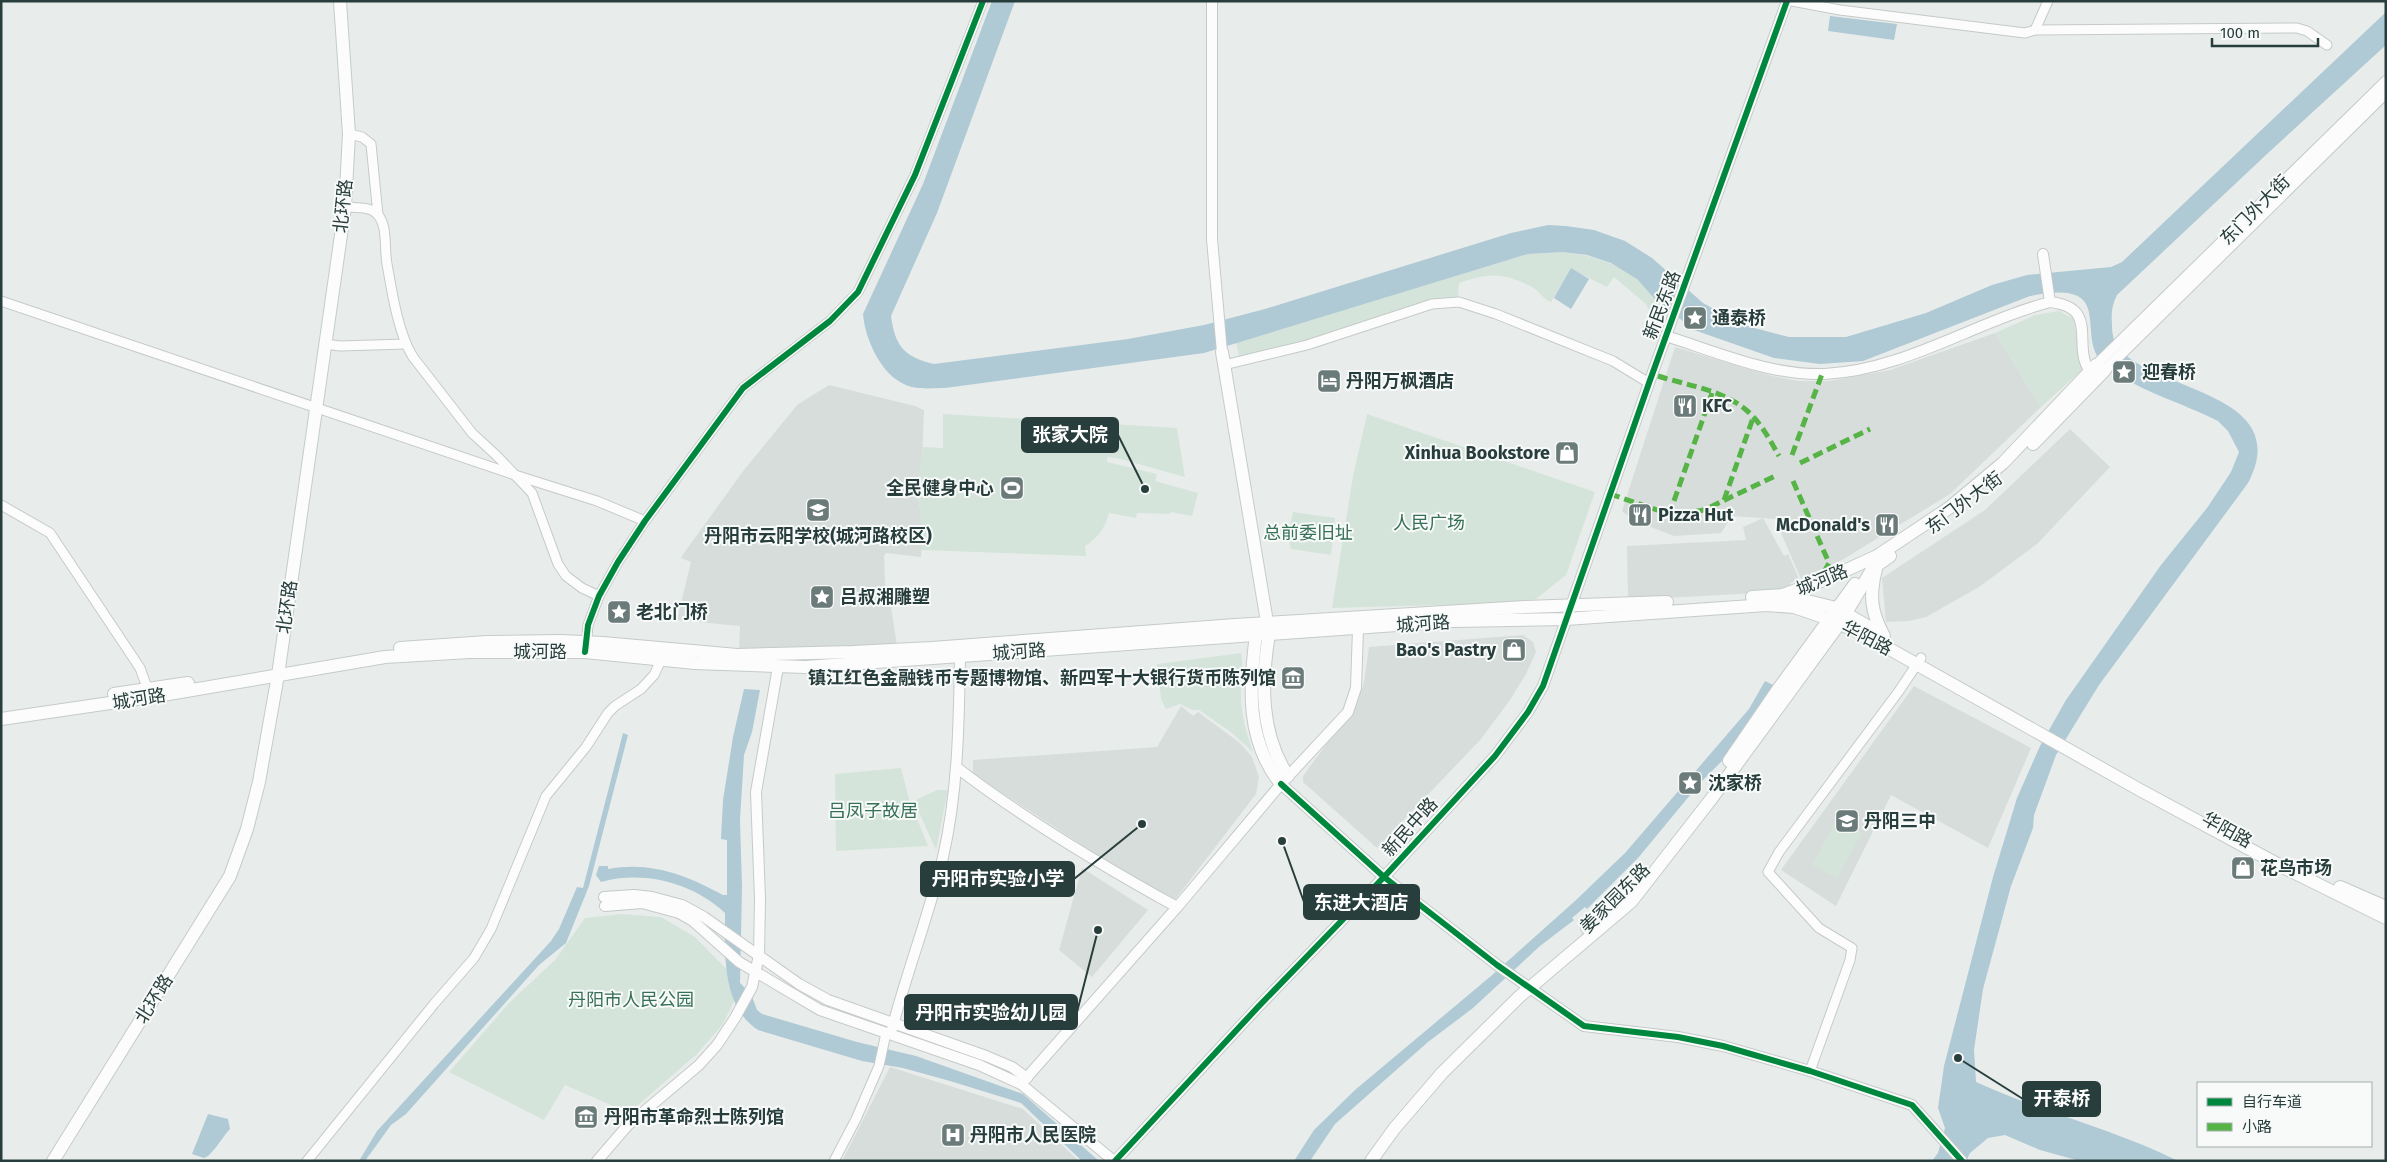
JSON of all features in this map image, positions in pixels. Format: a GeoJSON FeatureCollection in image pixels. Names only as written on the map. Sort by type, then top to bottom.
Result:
{"type":"FeatureCollection","features":[{"type":"Feature","properties":{"kind":"main road","name":"北环路"},"geometry":{"type":"LineString","coordinates":[[53,1161],[230,876],[259,782],[278,672],[344,207],[349,134],[340,1]]}},
{"type":"Feature","properties":{"kind":"main road"},"geometry":{"type":"LineString","coordinates":[[1222,352],[1268,628],[1263,677],[1263,703],[1271,739],[1284,780]]}},
{"type":"Feature","properties":{"kind":"main road","name":"东门外大街"},"geometry":{"type":"LineString","coordinates":[[1859,564],[1877,561],[1980,495],[2097,371]]}},
{"type":"Feature","properties":{"kind":"main road","name":"东门外大街"},"geometry":{"type":"LineString","coordinates":[[1838,616],[1877,561]]}},
{"type":"Feature","properties":{"kind":"main road"},"geometry":{"type":"LineString","coordinates":[[1877,561],[1872,598],[1874,617],[1884,636]]}},
{"type":"Feature","properties":{"kind":"main road","name":"城河路"},"geometry":{"type":"LineString","coordinates":[[1,719],[278,672],[385,657],[586,647],[737,654],[791,654],[932,648],[1268,628],[1571,606],[1665,603],[1783,595],[1859,564]]}},
{"type":"Feature","properties":{"kind":"main road","name":"城河路"},"geometry":{"type":"LineString","coordinates":[[1783,595],[1838,616]]}},
{"type":"Feature","properties":{"kind":"main road","name":"城河路"},"geometry":{"type":"LineString","coordinates":[[586,647],[695,663],[805,667],[1256,635],[1268,628],[1358,629],[1453,621],[1566,618],[1766,605],[1794,607],[1838,616]]}},
{"type":"Feature","properties":{"kind":"main road","name":"华阳路"},"geometry":{"type":"LineString","coordinates":[[1838,616],[1884,636],[1919,661]]}},
{"type":"Feature","properties":{"kind":"main road","name":"华阳路"},"geometry":{"type":"LineString","coordinates":[[1838,616],[1864,634],[1919,661],[2036,729],[2293,867],[2386,907]]}},
{"type":"Feature","properties":{"kind":"main road","name":"姜家园东路"},"geometry":{"type":"LineString","coordinates":[[1362,1161],[1400,1108],[1483,1021],[1523,983],[1631,902],[1712,798],[1838,616]]}},
{"type":"Feature","properties":{"kind":"main road"},"geometry":{"type":"LineString","coordinates":[[1256,635],[1250,694],[1256,734],[1270,770],[1284,780]]}},
{"type":"Feature","properties":{"kind":"main road","name":"城河路"},"geometry":{"type":"LineString","coordinates":[[1,711],[149,693]]}},
{"type":"Feature","properties":{"kind":"main road"},"geometry":{"type":"LineString","coordinates":[[2071,748],[2280,866],[2386,918]]}},
{"type":"Feature","properties":{"kind":"main road","name":"姜家园东路"},"geometry":{"type":"LineString","coordinates":[[1372,1161],[1394,1129],[1523,983]]}},
{"type":"Feature","properties":{"kind":"street"},"geometry":{"type":"LineString","coordinates":[[586,647],[588,625],[598,596],[645,521],[743,388],[830,321],[858,292],[915,176],[983,1]]}},
{"type":"Feature","properties":{"kind":"street"},"geometry":{"type":"LineString","coordinates":[[1212,1],[1212,239],[1222,352]]}},
{"type":"Feature","properties":{"kind":"street","name":"新民东路"},"geometry":{"type":"LineString","coordinates":[[1566,618],[1787,1]]}},
{"type":"Feature","properties":{"kind":"street"},"geometry":{"type":"LineString","coordinates":[[1792,1],[1840,10],[2025,33],[2035,30],[2297,28],[2307,31],[2326,45]]}},
{"type":"Feature","properties":{"kind":"street"},"geometry":{"type":"LineString","coordinates":[[2035,30],[2048,1]]}},
{"type":"Feature","properties":{"kind":"street","name":"东门外大街"},"geometry":{"type":"LineString","coordinates":[[2127,342],[2386,81]]}},
{"type":"Feature","properties":{"kind":"street","name":"东门外大街"},"geometry":{"type":"LineString","coordinates":[[2127,342],[2386,93]]}},
{"type":"Feature","properties":{"kind":"street"},"geometry":{"type":"LineString","coordinates":[[349,134],[362,137],[371,144],[378,215],[384,231],[386,262],[406,344],[472,434],[532,493],[558,564],[566,576],[582,588],[598,596]]}},
{"type":"Feature","properties":{"kind":"street"},"geometry":{"type":"LineString","coordinates":[[344,207],[370,209],[378,215]]}},
{"type":"Feature","properties":{"kind":"street"},"geometry":{"type":"LineString","coordinates":[[2043,254],[2049,301]]}},
{"type":"Feature","properties":{"kind":"street"},"geometry":{"type":"LineString","coordinates":[[1,301],[597,501],[645,521]]}},
{"type":"Feature","properties":{"kind":"street"},"geometry":{"type":"LineString","coordinates":[[1224,365],[1307,345],[1432,304],[1448,301],[1496,314],[1613,361],[1649,383]]}},
{"type":"Feature","properties":{"kind":"street"},"geometry":{"type":"LineString","coordinates":[[1666,336],[1762,366],[1792,372],[1823,374],[1859,370],[1903,358],[2049,301],[2073,308],[2078,314],[2084,362],[2097,371],[2127,342]]}},
{"type":"Feature","properties":{"kind":"street"},"geometry":{"type":"LineString","coordinates":[[325,344],[340,346],[406,344]]}},
{"type":"Feature","properties":{"kind":"street"},"geometry":{"type":"LineString","coordinates":[[1,506],[50,533],[140,668],[149,693]]}},
{"type":"Feature","properties":{"kind":"street","name":"新民中路"},"geometry":{"type":"LineString","coordinates":[[1117,1160],[1258,1007],[1384,877],[1495,756],[1528,712],[1542,686],[1566,618]]}},
{"type":"Feature","properties":{"kind":"street"},"geometry":{"type":"LineString","coordinates":[[1024,1081],[1177,907],[1284,780],[1348,712],[1356,688],[1358,629]]}},
{"type":"Feature","properties":{"kind":"street"},"geometry":{"type":"LineString","coordinates":[[834,1161],[856,1119],[879,1066],[883,1044],[893,1024],[943,856],[956,767],[960,656]]}},
{"type":"Feature","properties":{"kind":"street"},"geometry":{"type":"LineString","coordinates":[[308,1161],[365,1088],[474,958],[491,929],[546,796],[586,747],[608,713],[615,706],[641,689],[654,675],[662,658]]}},
{"type":"Feature","properties":{"kind":"street"},"geometry":{"type":"LineString","coordinates":[[1810,1071],[1850,960],[1852,948],[1819,928],[1768,872],[1779,852],[1919,661]]}},
{"type":"Feature","properties":{"kind":"street"},"geometry":{"type":"LineString","coordinates":[[597,1161],[628,1125],[700,1064],[717,1045],[752,987],[759,958],[760,899],[756,792],[778,667]]}},
{"type":"Feature","properties":{"kind":"street"},"geometry":{"type":"LineString","coordinates":[[956,767],[988,792],[1060,839],[1133,884],[1177,907]]}},
{"type":"Feature","properties":{"kind":"street"},"geometry":{"type":"LineString","coordinates":[[1284,780],[1384,877],[1497,965],[1584,1026],[1678,1037],[1723,1046],[1810,1071],[1912,1105],[1962,1161]]}},
{"type":"Feature","properties":{"kind":"street"},"geometry":{"type":"LineString","coordinates":[[1024,1081],[820,1010],[742,963],[694,921],[661,906],[605,901],[634,895],[682,905],[759,958],[828,1000],[1012,1067],[1024,1081],[1117,1160]]}},
{"type":"Feature","properties":{"kind":"shaded area"},"geometry":{"type":"Polygon","coordinates":[[[1995,333],[2041,407],[1950,494],[1842,560],[1801,579],[1775,519],[1732,516],[1721,533],[1674,536],[1633,520],[1622,511],[1675,347],[1768,375],[1798,381],[1830,381],[1890,370],[1995,333]]]}},
{"type":"Feature","properties":{"kind":"shaded area","name":"丹阳市云阳学校(城河路校区)"},"geometry":{"type":"Polygon","coordinates":[[[829,385],[915,406],[924,410],[922,461],[917,491],[923,528],[921,557],[886,553],[884,556],[886,607],[891,607],[897,646],[739,649],[740,626],[677,620],[691,562],[681,558],[684,553],[744,470],[797,405],[829,385]]]}},
{"type":"Feature","properties":{"kind":"shaded area"},"geometry":{"type":"Polygon","coordinates":[[[2070,429],[2110,467],[2037,544],[1979,587],[1926,617],[1909,621],[1886,622],[1882,578],[1985,510],[2070,429]]]}},
{"type":"Feature","properties":{"kind":"shaded area"},"geometry":{"type":"Polygon","coordinates":[[[1763,518],[1784,556],[1788,554],[1799,579],[1790,583],[1792,587],[1778,592],[1628,600],[1627,546],[1746,540],[1743,527],[1763,518]]]}},
{"type":"Feature","properties":{"kind":"shaded area"},"geometry":{"type":"Polygon","coordinates":[[[1523,635],[1533,642],[1536,652],[1526,674],[1510,700],[1481,739],[1377,848],[1303,782],[1303,776],[1358,701],[1364,683],[1369,647],[1523,635]]]}},
{"type":"Feature","properties":{"kind":"shaded area","name":"丹阳三中"},"geometry":{"type":"Polygon","coordinates":[[[1914,686],[2031,748],[1988,848],[1891,795],[1836,906],[1781,870],[1914,686]]]}},
{"type":"Feature","properties":{"kind":"shaded area"},"geometry":{"type":"Polygon","coordinates":[[[1181,706],[1193,716],[1198,712],[1240,743],[1252,757],[1259,777],[1256,794],[1174,901],[1096,854],[973,774],[973,760],[1157,747],[1181,706]]]}},
{"type":"Feature","properties":{"kind":"shaded area"},"geometry":{"type":"Polygon","coordinates":[[[1082,868],[1148,910],[1092,977],[1059,950],[1082,868]]]}},
{"type":"Feature","properties":{"kind":"shaded area","name":"丹阳市人民医院"},"geometry":{"type":"Polygon","coordinates":[[[890,1067],[1023,1109],[1079,1161],[842,1161],[890,1067]]]}},
{"type":"Feature","properties":{"kind":"green space"},"geometry":{"type":"Polygon","coordinates":[[[1563,252],[1602,260],[1629,273],[1660,302],[1656,315],[1614,277],[1607,287],[1571,269],[1551,302],[1522,282],[1504,277],[1488,276],[1459,283],[1458,298],[1307,343],[1240,360],[1236,342],[1528,254],[1563,252]]]}},
{"type":"Feature","properties":{"kind":"green space"},"geometry":{"type":"Polygon","coordinates":[[[2059,311],[2074,319],[2082,370],[2041,407],[1995,333],[2035,315],[2059,311]]]}},
{"type":"Feature","properties":{"kind":"green space","name":"全民健身中心"},"geometry":{"type":"Polygon","coordinates":[[[943,414],[1177,428],[1185,477],[1117,458],[1107,457],[1107,462],[1157,474],[1155,481],[1198,493],[1192,516],[1171,512],[1170,514],[1137,513],[1136,518],[1109,513],[1100,532],[1094,540],[1085,546],[1086,556],[921,550],[923,528],[917,491],[923,447],[943,448],[943,414]]]}},
{"type":"Feature","properties":{"kind":"green space","name":"人民广场"},"geometry":{"type":"Polygon","coordinates":[[[1367,414],[1595,492],[1566,575],[1536,599],[1511,603],[1332,608],[1353,476],[1367,414]]]}},
{"type":"Feature","properties":{"kind":"green space","name":"总前委旧址"},"geometry":{"type":"Polygon","coordinates":[[[1293,512],[1335,518],[1331,555],[1291,549],[1288,536],[1293,512]]]}},
{"type":"Feature","properties":{"kind":"green space"},"geometry":{"type":"Polygon","coordinates":[[[1241,653],[1242,711],[1253,752],[1232,733],[1199,710],[1193,710],[1180,704],[1166,709],[1161,699],[1157,664],[1241,653]]]}},
{"type":"Feature","properties":{"kind":"green space","name":"吕凤子故居"},"geometry":{"type":"Polygon","coordinates":[[[901,768],[909,799],[928,846],[836,851],[835,774],[901,768]]]}},
{"type":"Feature","properties":{"kind":"green space"},"geometry":{"type":"Polygon","coordinates":[[[937,790],[948,790],[936,850],[914,801],[937,790]]]}},
{"type":"Feature","properties":{"kind":"green space"},"geometry":{"type":"Polygon","coordinates":[[[1837,819],[1862,833],[1837,878],[1812,865],[1837,819]]]}},
{"type":"Feature","properties":{"kind":"green space","name":"丹阳市人民公园"},"geometry":{"type":"Polygon","coordinates":[[[622,914],[661,917],[695,937],[742,985],[723,1024],[697,1054],[629,1113],[565,1085],[544,1120],[449,1072],[509,1003],[555,960],[585,918],[622,914]]]}},
{"type":"Feature","properties":{"kind":"water"},"geometry":{"type":"Polygon","coordinates":[[[992,1],[1015,1],[937,213],[891,316],[895,335],[903,349],[915,358],[934,364],[1128,339],[1204,325],[1265,309],[1511,233],[1548,225],[1594,230],[1625,241],[1652,258],[1703,303],[1743,325],[1789,337],[1846,337],[1926,313],[1992,285],[2027,275],[2111,267],[2122,262],[2386,12],[2386,45],[2267,154],[2117,295],[2115,299],[2112,309],[2112,320],[2113,336],[2117,346],[2134,361],[2158,374],[2213,397],[2236,411],[2252,429],[2258,453],[2248,483],[2099,685],[2056,755],[2034,815],[2033,828],[2011,886],[1983,989],[1974,1050],[1976,1082],[2026,1103],[2128,1139],[2178,1161],[2080,1161],[2040,1150],[2005,1135],[1988,1138],[1970,1153],[1966,1161],[1932,1161],[1938,1153],[1945,1128],[1938,1108],[1944,1066],[1993,877],[2017,798],[2040,746],[2066,700],[2161,565],[2207,508],[2231,472],[2239,452],[2228,431],[2218,421],[2145,389],[2105,365],[2096,354],[2092,340],[2089,313],[2085,302],[2075,295],[2058,292],[2030,296],[1863,361],[1820,364],[1774,358],[1694,330],[1654,298],[1637,279],[1611,263],[1587,255],[1563,252],[1528,254],[1204,353],[945,388],[910,387],[897,380],[882,365],[871,345],[864,324],[863,314],[923,184],[992,1]]]}},
{"type":"Feature","properties":{"kind":"water"},"geometry":{"type":"Polygon","coordinates":[[[1830,16],[1897,24],[1894,40],[1828,31],[1830,16]]]}},
{"type":"Feature","properties":{"kind":"water"},"geometry":{"type":"Polygon","coordinates":[[[1571,268],[1589,279],[1571,309],[1554,298],[1571,268]]]}},
{"type":"Feature","properties":{"kind":"water"},"geometry":{"type":"Polygon","coordinates":[[[1765,681],[1775,686],[1721,762],[1700,783],[1638,858],[1587,909],[1585,907],[1572,918],[1574,920],[1540,946],[1473,1008],[1428,1042],[1335,1124],[1310,1161],[1294,1161],[1314,1130],[1355,1090],[1491,976],[1575,901],[1625,853],[1749,709],[1765,681]]]}},
{"type":"Feature","properties":{"kind":"water"},"geometry":{"type":"Polygon","coordinates":[[[744,689],[760,690],[752,732],[744,755],[740,820],[742,887],[740,983],[751,994],[757,1010],[762,1014],[857,1042],[916,1056],[1023,1094],[1099,1161],[1082,1161],[1021,1103],[950,1081],[903,1068],[862,1061],[758,1030],[746,1020],[737,1007],[731,993],[726,961],[725,913],[698,894],[667,882],[634,878],[601,882],[596,875],[599,866],[608,866],[608,869],[624,867],[654,868],[682,876],[723,895],[727,895],[727,840],[721,839],[723,800],[733,737],[744,689]]]}},
{"type":"Feature","properties":{"kind":"water"},"geometry":{"type":"Polygon","coordinates":[[[623,733],[628,735],[589,886],[566,943],[539,965],[406,1114],[391,1125],[365,1161],[359,1161],[377,1131],[551,941],[559,929],[577,887],[583,888],[623,733]]]}},
{"type":"Feature","properties":{"kind":"water"},"geometry":{"type":"Polygon","coordinates":[[[208,1114],[228,1119],[230,1129],[214,1150],[204,1158],[192,1154],[208,1114]]]}},
{"type":"Feature","properties":{"kind":"marked path"},"geometry":{"type":"LineString","coordinates":[[1792,455],[1822,374]]}},
{"type":"Feature","properties":{"kind":"marked path"},"geometry":{"type":"LineString","coordinates":[[1658,376],[1703,389],[1736,402],[1755,419],[1779,456]]}},
{"type":"Feature","properties":{"kind":"marked path"},"geometry":{"type":"LineString","coordinates":[[1669,515],[1712,393]]}},
{"type":"Feature","properties":{"kind":"marked path"},"geometry":{"type":"LineString","coordinates":[[1724,500],[1753,418]]}},
{"type":"Feature","properties":{"kind":"marked path"},"geometry":{"type":"LineString","coordinates":[[1800,463],[1870,429]]}},
{"type":"Feature","properties":{"kind":"marked path"},"geometry":{"type":"LineString","coordinates":[[1610,494],[1672,515],[1704,510],[1775,476]]}},
{"type":"Feature","properties":{"kind":"marked path"},"geometry":{"type":"LineString","coordinates":[[1793,481],[1829,563],[1824,572]]}},
{"type":"Feature","properties":{"kind":"cycle path"},"geometry":{"type":"LineString","coordinates":[[585,652],[588,625],[599,596],[618,562],[645,521],[743,388],[830,321],[858,292],[915,175],[983,1]]}},
{"type":"Feature","properties":{"kind":"cycle path"},"geometry":{"type":"LineString","coordinates":[[1115,1161],[1258,1007],[1384,877],[1495,756],[1528,712],[1543,686],[1649,383],[1787,1]]}},
{"type":"Feature","properties":{"kind":"cycle path"},"geometry":{"type":"LineString","coordinates":[[1281,784],[1384,877],[1497,965],[1584,1026],[1678,1037],[1723,1046],[1810,1071],[1912,1105],[1962,1161]]}},
{"type":"Feature","properties":{"kind":"place","name":"通泰桥"},"geometry":{"type":"Point","coordinates":[1695,318]}},
{"type":"Feature","properties":{"kind":"place","name":"迎春桥"},"geometry":{"type":"Point","coordinates":[2124,372]}},
{"type":"Feature","properties":{"kind":"place","name":"丹阳万枫酒店"},"geometry":{"type":"Point","coordinates":[1329,381]}},
{"type":"Feature","properties":{"kind":"place","name":"KFC"},"geometry":{"type":"Point","coordinates":[1685,406]}},
{"type":"Feature","properties":{"kind":"place","name":"Xinhua Bookstore"},"geometry":{"type":"Point","coordinates":[1567,453]}},
{"type":"Feature","properties":{"kind":"place","name":"全民健身中心"},"geometry":{"type":"Point","coordinates":[1012,488]}},
{"type":"Feature","properties":{"kind":"place","name":"张家大院"},"geometry":{"type":"Point","coordinates":[1145,489]}},
{"type":"Feature","properties":{"kind":"place","name":"丹阳市云阳学校(城河路校区)"},"geometry":{"type":"Point","coordinates":[818,510]}},
{"type":"Feature","properties":{"kind":"place","name":"Pizza Hut"},"geometry":{"type":"Point","coordinates":[1640,515]}},
{"type":"Feature","properties":{"kind":"place","name":"McDonald's"},"geometry":{"type":"Point","coordinates":[1887,525]}},
{"type":"Feature","properties":{"kind":"place","name":"吕叔湘雕塑"},"geometry":{"type":"Point","coordinates":[822,597]}},
{"type":"Feature","properties":{"kind":"place","name":"老北门桥"},"geometry":{"type":"Point","coordinates":[619,612]}},
{"type":"Feature","properties":{"kind":"place","name":"Bao's Pastry"},"geometry":{"type":"Point","coordinates":[1514,650]}},
{"type":"Feature","properties":{"kind":"place","name":"镇江红色金融钱币专题博物馆、新四军十大银行货币陈列馆"},"geometry":{"type":"Point","coordinates":[1293,678]}},
{"type":"Feature","properties":{"kind":"place","name":"沈家桥"},"geometry":{"type":"Point","coordinates":[1690,783]}},
{"type":"Feature","properties":{"kind":"place","name":"丹阳三中"},"geometry":{"type":"Point","coordinates":[1847,821]}},
{"type":"Feature","properties":{"kind":"place","name":"丹阳市实验小学"},"geometry":{"type":"Point","coordinates":[1142,824]}},
{"type":"Feature","properties":{"kind":"place","name":"东进大酒店"},"geometry":{"type":"Point","coordinates":[1282,841]}},
{"type":"Feature","properties":{"kind":"place","name":"花鸟市场"},"geometry":{"type":"Point","coordinates":[2243,868]}},
{"type":"Feature","properties":{"kind":"place","name":"丹阳市实验幼儿园"},"geometry":{"type":"Point","coordinates":[1098,930]}},
{"type":"Feature","properties":{"kind":"place","name":"开泰桥"},"geometry":{"type":"Point","coordinates":[1958,1058]}},
{"type":"Feature","properties":{"kind":"place","name":"丹阳市革命烈士陈列馆"},"geometry":{"type":"Point","coordinates":[586,1117]}},
{"type":"Feature","properties":{"kind":"place","name":"丹阳市人民医院"},"geometry":{"type":"Point","coordinates":[953,1135]}}]}
